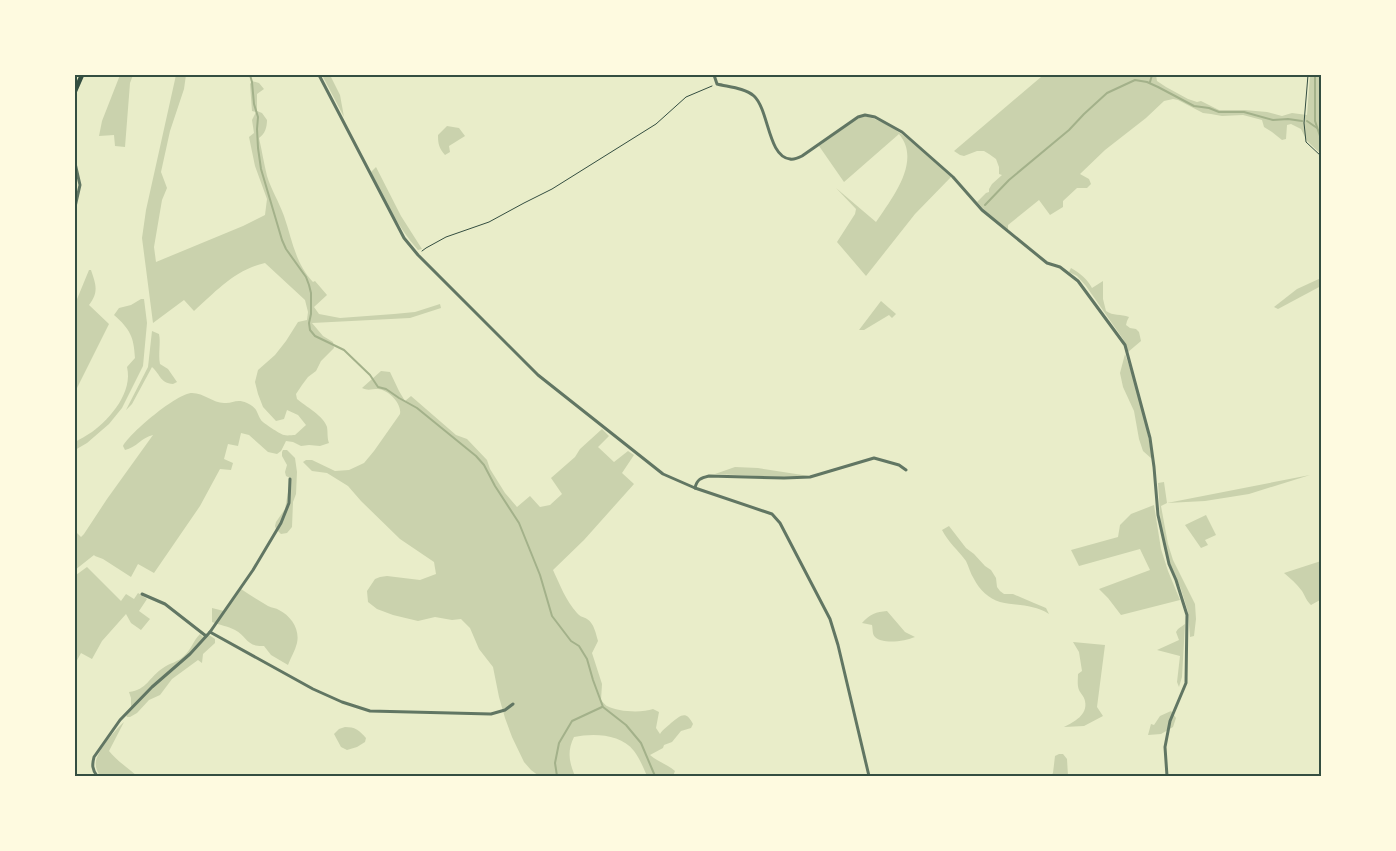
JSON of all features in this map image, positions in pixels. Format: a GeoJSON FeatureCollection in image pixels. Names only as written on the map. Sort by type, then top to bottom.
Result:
{"type":"FeatureCollection","features":[{"type":"Feature","properties":{"kind":"main road"},"geometry":{"type":"LineString","coordinates":[[76,87],[82,75]]}},
{"type":"Feature","properties":{"kind":"street"},"geometry":{"type":"LineString","coordinates":[[320,75],[404,238],[538,375],[663,474],[694,488],[772,514],[780,523],[830,619],[869,776]]}},
{"type":"Feature","properties":{"kind":"street"},"geometry":{"type":"LineString","coordinates":[[714,75],[717,84],[744,90],[754,96],[761,105],[778,151],[788,159],[794,160],[802,156],[858,117],[865,115],[875,117],[902,132],[953,177],[982,210],[1047,263],[1060,267],[1078,281],[1125,345],[1150,438],[1158,515],[1169,564],[1187,614],[1186,683],[1168,730],[1165,747],[1167,776]]}},
{"type":"Feature","properties":{"kind":"street"},"geometry":{"type":"LineString","coordinates":[[75,163],[80,185],[75,207]]}},
{"type":"Feature","properties":{"kind":"street"},"geometry":{"type":"LineString","coordinates":[[694,488],[696,482],[701,478],[709,476],[810,477],[874,458],[899,464],[906,470]]}},
{"type":"Feature","properties":{"kind":"street"},"geometry":{"type":"LineString","coordinates":[[97,776],[92,764],[94,757],[120,720],[190,654],[210,632],[253,570],[281,524],[289,503],[290,479]]}},
{"type":"Feature","properties":{"kind":"street"},"geometry":{"type":"LineString","coordinates":[[142,594],[165,604],[206,636]]}},
{"type":"Feature","properties":{"kind":"street"},"geometry":{"type":"LineString","coordinates":[[210,632],[313,689],[342,702],[370,711],[491,714],[505,710],[513,704]]}},
{"type":"Feature","properties":{"kind":"path"},"geometry":{"type":"LineString","coordinates":[[1308,75],[1304,123],[1306,142],[1321,156]]}},
{"type":"Feature","properties":{"kind":"path"},"geometry":{"type":"LineString","coordinates":[[418,254],[446,237],[489,222],[552,189],[656,124],[686,97],[717,84]]}},
{"type":"Feature","properties":{"kind":"green space"},"geometry":{"type":"Polygon","coordinates":[[[120,75],[133,75],[130,83],[125,147],[115,146],[114,135],[99,136],[102,121],[120,75]]]}},
{"type":"Feature","properties":{"kind":"green space"},"geometry":{"type":"Polygon","coordinates":[[[176,75],[186,75],[184,89],[170,131],[161,172],[167,188],[162,200],[154,247],[156,262],[265,215],[267,199],[255,166],[249,137],[254,133],[252,120],[256,112],[252,111],[250,84],[252,81],[259,83],[264,89],[257,94],[257,111],[262,113],[267,120],[265,130],[259,138],[269,181],[302,267],[313,282],[315,281],[327,295],[314,307],[319,314],[340,318],[415,312],[440,304],[441,308],[410,318],[312,323],[323,336],[333,342],[334,348],[321,361],[316,371],[308,377],[296,394],[297,399],[318,415],[325,423],[329,443],[320,446],[301,446],[286,441],[281,451],[277,454],[268,452],[249,435],[241,433],[238,446],[228,444],[224,459],[233,463],[231,470],[220,469],[200,506],[154,573],[138,564],[131,577],[94,555],[75,570],[75,531],[81,537],[84,534],[153,435],[129,449],[125,450],[123,446],[144,424],[176,399],[192,393],[220,403],[243,402],[255,408],[261,420],[285,435],[295,435],[306,425],[298,415],[287,410],[284,419],[276,421],[263,407],[258,394],[255,382],[258,370],[275,355],[298,322],[307,320],[308,312],[305,300],[265,263],[254,266],[235,276],[194,311],[184,300],[153,323],[142,238],[146,210],[176,75]]]}},
{"type":"Feature","properties":{"kind":"green space"},"geometry":{"type":"Polygon","coordinates":[[[322,75],[330,75],[340,95],[344,117],[322,75]]]}},
{"type":"Feature","properties":{"kind":"green space"},"geometry":{"type":"Polygon","coordinates":[[[1039,75],[1156,75],[1157,81],[1166,87],[1188,99],[1197,102],[1201,101],[1219,110],[1267,112],[1282,116],[1292,113],[1307,115],[1310,75],[1321,75],[1321,154],[1307,141],[1301,129],[1291,124],[1287,125],[1286,139],[1282,140],[1264,127],[1262,120],[1243,115],[1222,116],[1203,113],[1178,100],[1164,101],[1146,118],[1105,150],[1080,174],[1089,179],[1091,184],[1087,188],[1077,188],[1063,201],[1063,207],[1050,215],[1039,200],[1008,225],[1008,230],[989,215],[977,202],[989,192],[992,184],[1002,175],[999,174],[996,159],[984,151],[977,151],[964,156],[954,151],[1041,77],[1039,75]]]}},
{"type":"Feature","properties":{"kind":"green space"},"geometry":{"type":"Polygon","coordinates":[[[864,116],[876,119],[899,132],[951,177],[915,214],[866,276],[837,242],[855,214],[856,209],[836,188],[876,222],[890,202],[902,179],[907,156],[905,145],[899,134],[844,182],[819,146],[855,120],[864,116]]]}},
{"type":"Feature","properties":{"kind":"green space"},"geometry":{"type":"Polygon","coordinates":[[[447,126],[459,128],[465,136],[449,146],[450,152],[445,155],[439,146],[438,135],[447,126]]]}},
{"type":"Feature","properties":{"kind":"green space"},"geometry":{"type":"Polygon","coordinates":[[[376,167],[401,216],[422,249],[418,250],[392,212],[371,172],[376,167]]]}},
{"type":"Feature","properties":{"kind":"green space"},"geometry":{"type":"Polygon","coordinates":[[[1071,268],[1083,276],[1092,288],[1103,281],[1103,299],[1106,311],[1111,314],[1129,317],[1126,325],[1139,332],[1141,341],[1128,352],[1123,339],[1086,286],[1077,276],[1069,272],[1071,268]]]}},
{"type":"Feature","properties":{"kind":"green space"},"geometry":{"type":"Polygon","coordinates":[[[89,270],[91,270],[96,288],[89,305],[109,324],[75,392],[75,304],[89,270]]]}},
{"type":"Feature","properties":{"kind":"green space"},"geometry":{"type":"Polygon","coordinates":[[[1321,278],[1321,286],[1278,309],[1274,307],[1297,289],[1321,278]]]}},
{"type":"Feature","properties":{"kind":"green space"},"geometry":{"type":"Polygon","coordinates":[[[144,299],[147,323],[143,366],[122,408],[109,424],[87,443],[75,450],[75,442],[99,426],[113,412],[124,395],[127,386],[127,367],[135,358],[130,334],[114,315],[119,308],[131,305],[144,299]]]}},
{"type":"Feature","properties":{"kind":"green space"},"geometry":{"type":"Polygon","coordinates":[[[881,301],[896,314],[892,318],[889,315],[864,330],[859,330],[881,301]]]}},
{"type":"Feature","properties":{"kind":"green space"},"geometry":{"type":"Polygon","coordinates":[[[152,331],[159,334],[160,364],[168,369],[177,382],[173,384],[166,382],[152,367],[132,404],[126,410],[148,367],[152,331]]]}},
{"type":"Feature","properties":{"kind":"green space"},"geometry":{"type":"Polygon","coordinates":[[[1125,354],[1141,406],[1152,459],[1143,451],[1134,411],[1123,387],[1120,373],[1125,354]]]}},
{"type":"Feature","properties":{"kind":"green space"},"geometry":{"type":"Polygon","coordinates":[[[381,371],[390,372],[405,401],[411,396],[456,435],[467,439],[487,460],[490,469],[505,493],[517,507],[530,496],[540,507],[550,505],[562,494],[551,478],[602,429],[609,436],[598,447],[614,462],[628,451],[634,455],[622,473],[634,484],[584,540],[553,570],[573,608],[579,615],[591,623],[594,629],[598,641],[592,653],[602,684],[601,700],[606,706],[623,711],[653,709],[659,712],[656,728],[660,734],[683,715],[686,715],[693,724],[691,728],[681,731],[672,742],[650,755],[675,771],[673,776],[647,776],[638,757],[629,745],[615,738],[590,735],[574,737],[570,747],[571,766],[575,776],[539,776],[524,762],[512,737],[499,697],[493,667],[479,649],[470,628],[461,619],[452,620],[435,617],[418,621],[377,609],[368,602],[367,591],[375,579],[387,576],[420,580],[436,574],[434,562],[400,539],[348,486],[327,473],[312,471],[303,462],[312,460],[335,471],[349,470],[364,463],[400,414],[397,402],[390,394],[378,389],[368,390],[362,388],[381,371]]]}},
{"type":"Feature","properties":{"kind":"green space"},"geometry":{"type":"Polygon","coordinates":[[[283,450],[287,450],[295,458],[297,472],[292,527],[287,533],[281,534],[275,526],[285,509],[290,481],[285,472],[287,465],[282,456],[283,450]]]}},
{"type":"Feature","properties":{"kind":"green space"},"geometry":{"type":"Polygon","coordinates":[[[735,467],[758,468],[809,476],[780,477],[715,474],[735,467]]]}},
{"type":"Feature","properties":{"kind":"green space"},"geometry":{"type":"Polygon","coordinates":[[[1310,475],[1249,494],[1205,501],[1167,503],[1310,475]]]}},
{"type":"Feature","properties":{"kind":"green space"},"geometry":{"type":"Polygon","coordinates":[[[1164,482],[1167,503],[1161,506],[1168,544],[1173,560],[1195,604],[1194,636],[1190,637],[1188,612],[1181,589],[1169,562],[1161,528],[1158,483],[1164,482]]]}},
{"type":"Feature","properties":{"kind":"green space"},"geometry":{"type":"Polygon","coordinates":[[[1154,505],[1161,549],[1180,600],[1121,615],[1099,589],[1150,570],[1140,549],[1079,566],[1071,550],[1118,537],[1120,525],[1131,514],[1154,505]]]}},
{"type":"Feature","properties":{"kind":"green space"},"geometry":{"type":"Polygon","coordinates":[[[1206,515],[1216,535],[1205,540],[1208,545],[1201,548],[1185,525],[1206,515]]]}},
{"type":"Feature","properties":{"kind":"green space"},"geometry":{"type":"Polygon","coordinates":[[[949,526],[966,548],[991,570],[1000,591],[1004,594],[1013,594],[1046,608],[1049,614],[1031,607],[1000,602],[992,599],[985,593],[976,583],[966,561],[942,530],[949,526]]]}},
{"type":"Feature","properties":{"kind":"green space"},"geometry":{"type":"Polygon","coordinates":[[[1321,561],[1321,597],[1320,600],[1311,605],[1300,588],[1284,573],[1321,561]]]}},
{"type":"Feature","properties":{"kind":"green space"},"geometry":{"type":"Polygon","coordinates":[[[87,567],[121,601],[126,594],[134,599],[138,593],[147,599],[139,611],[150,619],[141,630],[131,623],[126,614],[102,641],[92,659],[81,653],[75,664],[75,574],[87,567]]]}},
{"type":"Feature","properties":{"kind":"green space"},"geometry":{"type":"Polygon","coordinates":[[[241,589],[268,606],[278,609],[291,619],[296,628],[298,638],[288,665],[271,655],[264,646],[254,645],[239,632],[212,622],[212,608],[224,611],[241,589]]]}},
{"type":"Feature","properties":{"kind":"green space"},"geometry":{"type":"Polygon","coordinates":[[[887,611],[905,632],[915,637],[900,641],[884,641],[874,636],[872,625],[862,623],[873,614],[887,611]]]}},
{"type":"Feature","properties":{"kind":"green space"},"geometry":{"type":"Polygon","coordinates":[[[1185,624],[1182,677],[1179,687],[1177,682],[1180,656],[1157,650],[1179,640],[1176,632],[1185,624]]]}},
{"type":"Feature","properties":{"kind":"green space"},"geometry":{"type":"Polygon","coordinates":[[[206,633],[215,639],[215,643],[203,654],[202,663],[198,660],[172,679],[160,695],[149,700],[137,713],[127,717],[126,715],[131,709],[129,692],[140,689],[163,668],[182,658],[200,634],[203,637],[206,633]]]}},
{"type":"Feature","properties":{"kind":"green space"},"geometry":{"type":"Polygon","coordinates":[[[1073,642],[1105,645],[1097,707],[1103,716],[1084,726],[1064,727],[1082,714],[1085,706],[1085,699],[1078,686],[1078,674],[1082,671],[1079,652],[1073,642]]]}},
{"type":"Feature","properties":{"kind":"green space"},"geometry":{"type":"Polygon","coordinates":[[[1171,711],[1176,718],[1173,727],[1161,734],[1148,735],[1151,724],[1154,725],[1160,716],[1171,711]]]}},
{"type":"Feature","properties":{"kind":"green space"},"geometry":{"type":"Polygon","coordinates":[[[124,722],[109,751],[137,776],[100,776],[96,765],[97,756],[124,722]]]}},
{"type":"Feature","properties":{"kind":"green space"},"geometry":{"type":"Polygon","coordinates":[[[345,727],[354,728],[359,731],[366,738],[365,742],[347,750],[341,747],[334,734],[339,729],[345,727]]]}},
{"type":"Feature","properties":{"kind":"green space"},"geometry":{"type":"Polygon","coordinates":[[[1063,754],[1067,759],[1068,776],[1051,776],[1055,756],[1063,754]]]}},
{"type":"Feature","properties":{"kind":"waterway"},"geometry":{"type":"LineString","coordinates":[[250,75],[258,117],[258,148],[261,169],[282,240],[286,249],[306,277],[309,285],[311,293],[310,330],[315,336],[344,350],[370,375],[378,387],[386,389],[417,408],[476,456],[484,465],[519,523],[540,575],[552,616],[571,641],[579,646],[587,659],[603,707],[626,725],[641,743],[655,776]]}},
{"type":"Feature","properties":{"kind":"waterway"},"geometry":{"type":"LineString","coordinates":[[1150,82],[1152,75]]}},
{"type":"Feature","properties":{"kind":"waterway"},"geometry":{"type":"LineString","coordinates":[[1315,75],[1315,121],[1321,139]]}},
{"type":"Feature","properties":{"kind":"waterway"},"geometry":{"type":"LineString","coordinates":[[985,205],[1009,180],[1069,130],[1107,93],[1135,80],[1147,82],[1194,106],[1209,108],[1219,112],[1244,112],[1273,120],[1288,119],[1302,121]]}},
{"type":"Feature","properties":{"kind":"waterway"},"geometry":{"type":"LineString","coordinates":[[1307,121],[1317,128]]}},
{"type":"Feature","properties":{"kind":"waterway"},"geometry":{"type":"LineString","coordinates":[[557,776],[555,763],[559,743],[572,721],[602,707]]}}]}
